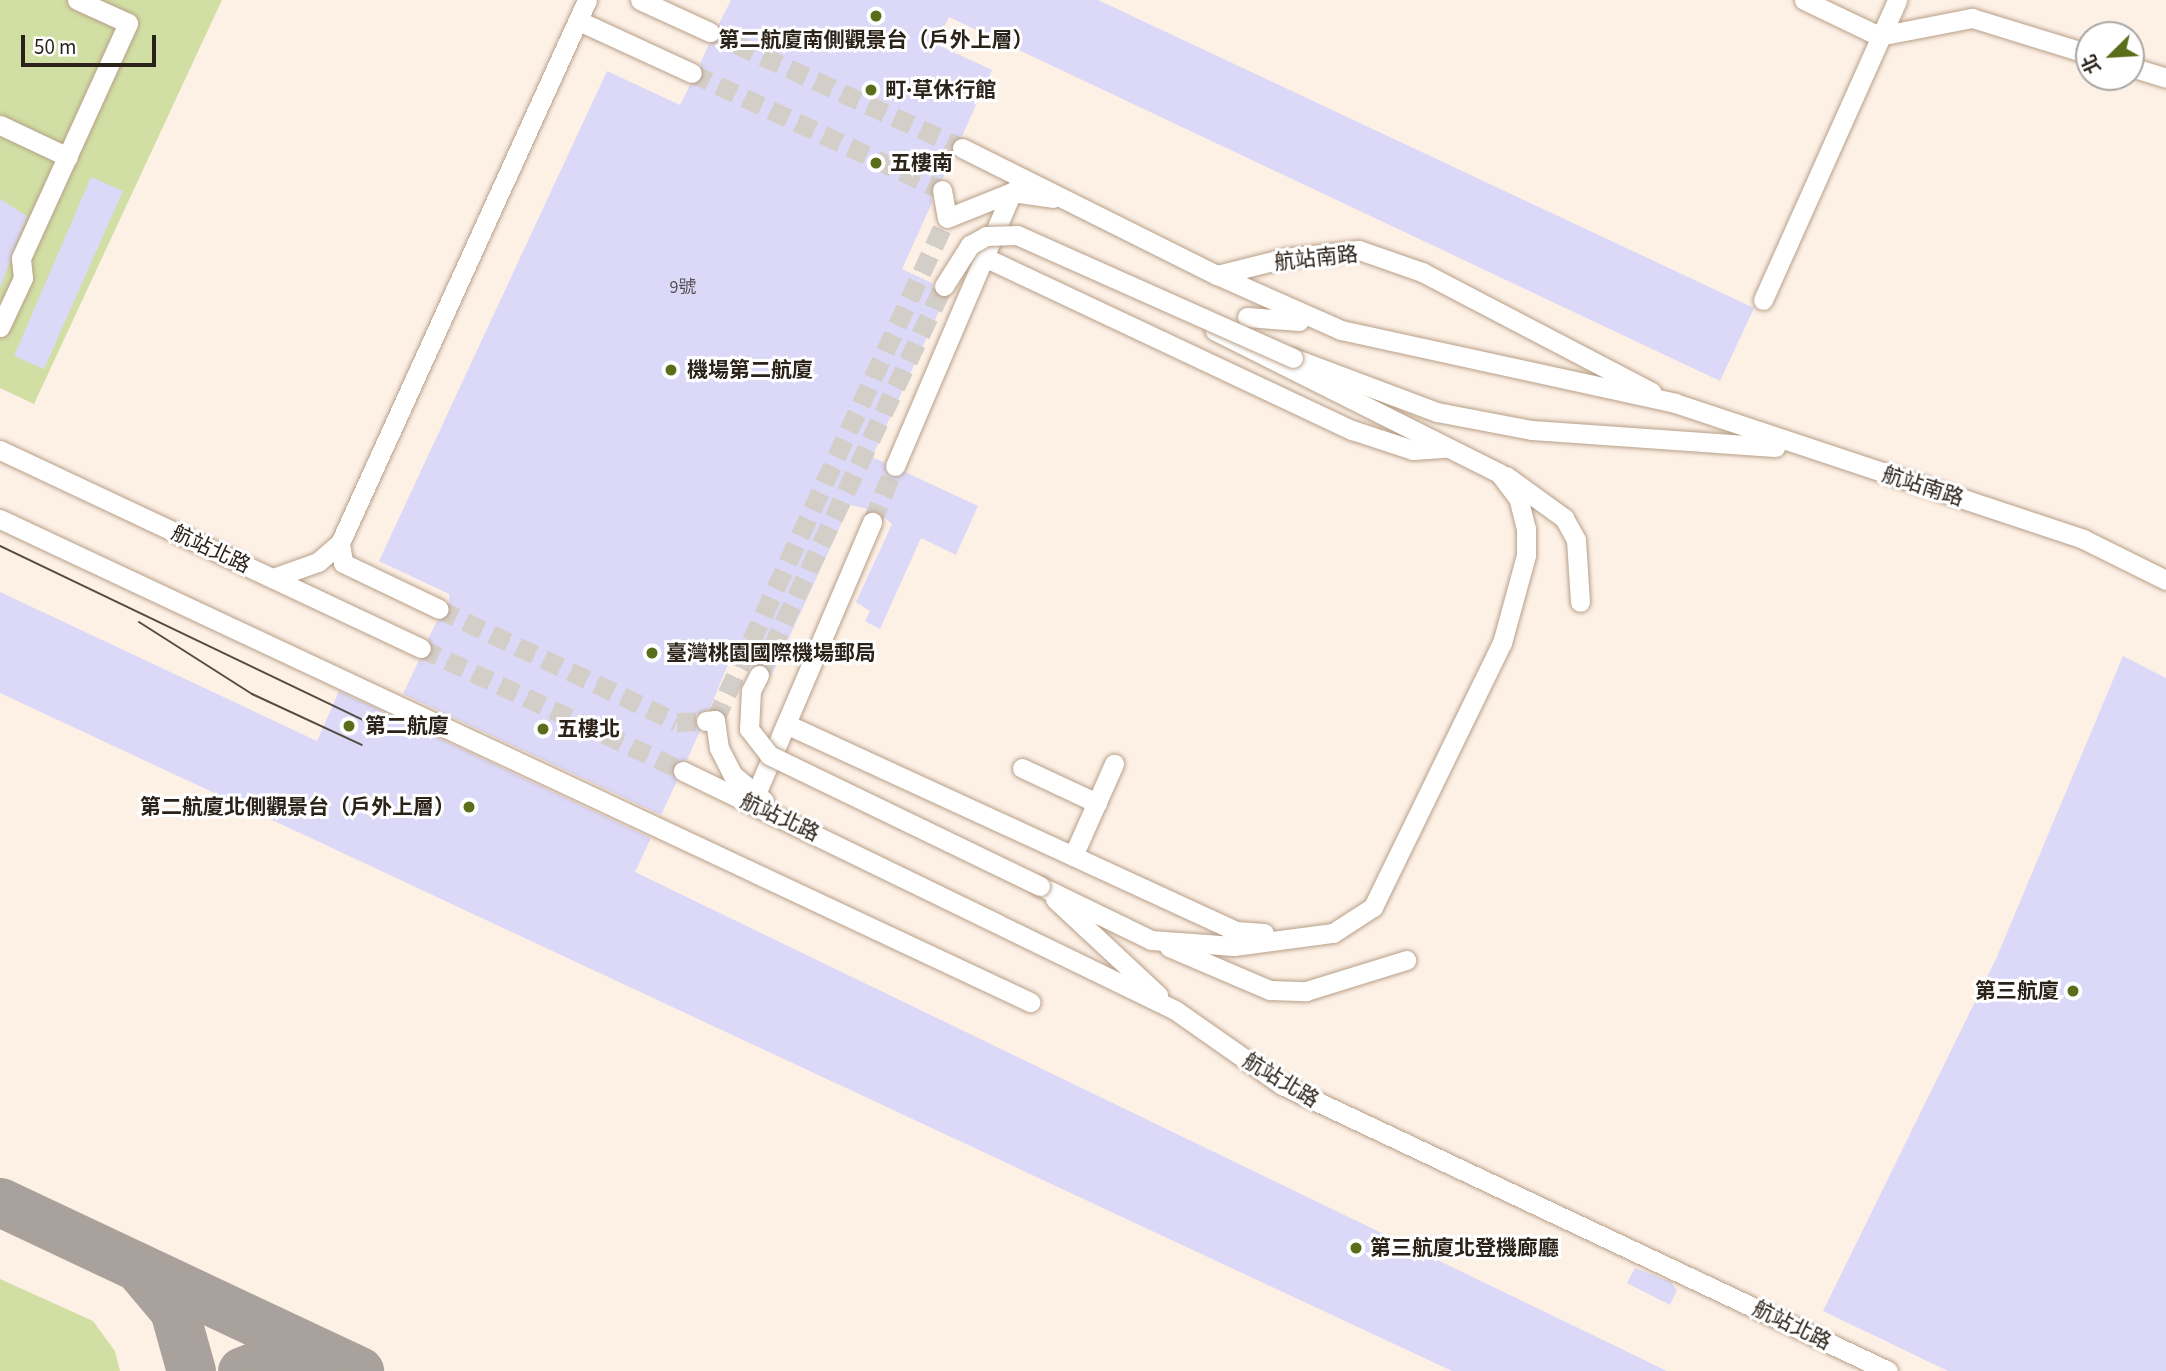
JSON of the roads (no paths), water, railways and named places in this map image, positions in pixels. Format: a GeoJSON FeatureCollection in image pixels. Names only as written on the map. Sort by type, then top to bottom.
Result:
{"type":"FeatureCollection","features":[{"type":"Feature","properties":{"kind":"street"},"geometry":{"type":"LineString","coordinates":[[0,327],[23,278],[21,258],[128,23],[77,0]]}},
{"type":"Feature","properties":{"kind":"street"},"geometry":{"type":"LineString","coordinates":[[273,578],[318,562],[340,543],[587,0]]}},
{"type":"Feature","properties":{"kind":"street"},"geometry":{"type":"LineString","coordinates":[[640,0],[710,32]]}},
{"type":"Feature","properties":{"kind":"street"},"geometry":{"type":"LineString","coordinates":[[1804,0],[1879,36],[1972,18],[2075,50]]}},
{"type":"Feature","properties":{"kind":"street"},"geometry":{"type":"LineString","coordinates":[[1763,300],[1897,0]]}},
{"type":"Feature","properties":{"kind":"street"},"geometry":{"type":"LineString","coordinates":[[579,21],[692,73]]}},
{"type":"Feature","properties":{"kind":"street"},"geometry":{"type":"LineString","coordinates":[[2145,71],[2166,78]]}},
{"type":"Feature","properties":{"kind":"street"},"geometry":{"type":"LineString","coordinates":[[0,125],[68,157]]}},
{"type":"Feature","properties":{"kind":"street","name":"航站南路"},"geometry":{"type":"LineString","coordinates":[[962,148],[1217,275],[1341,330],[1675,403],[2083,539],[2166,580]]}},
{"type":"Feature","properties":{"kind":"street"},"geometry":{"type":"LineString","coordinates":[[942,190],[947,218],[1012,192],[1071,201]]}},
{"type":"Feature","properties":{"kind":"street"},"geometry":{"type":"LineString","coordinates":[[895,466],[1012,192]]}},
{"type":"Feature","properties":{"kind":"street"},"geometry":{"type":"LineString","coordinates":[[944,286],[971,245],[1004,233],[1170,306],[1292,366],[1536,493],[1564,518],[1576,540],[1580,602]]}},
{"type":"Feature","properties":{"kind":"street","name":"航站南路"},"geometry":{"type":"LineString","coordinates":[[1217,275],[1285,258],[1359,250],[1422,272],[1675,403]]}},
{"type":"Feature","properties":{"kind":"street"},"geometry":{"type":"LineString","coordinates":[[984,257],[1352,430],[1413,450],[1450,448]]}},
{"type":"Feature","properties":{"kind":"street"},"geometry":{"type":"LineString","coordinates":[[1247,317],[1271,314],[1341,330]]}},
{"type":"Feature","properties":{"kind":"street"},"geometry":{"type":"LineString","coordinates":[[1292,366],[1437,412],[1531,430],[1620,440],[1743,442],[1831,456]]}},
{"type":"Feature","properties":{"kind":"street","name":"航站北路"},"geometry":{"type":"LineString","coordinates":[[0,450],[421,648]]}},
{"type":"Feature","properties":{"kind":"street"},"geometry":{"type":"LineString","coordinates":[[786,724],[1236,931],[1296,935],[1333,933],[1373,907],[1502,643],[1526,555],[1526,529],[1518,498],[1499,473]]}},
{"type":"Feature","properties":{"kind":"street"},"geometry":{"type":"LineString","coordinates":[[0,519],[1030,1002]]}},
{"type":"Feature","properties":{"kind":"street"},"geometry":{"type":"LineString","coordinates":[[756,794],[872,522]]}},
{"type":"Feature","properties":{"kind":"street"},"geometry":{"type":"LineString","coordinates":[[340,543],[343,563],[439,609]]}},
{"type":"Feature","properties":{"kind":"street"},"geometry":{"type":"LineString","coordinates":[[759,675],[751,691],[749,729],[769,755],[1152,940],[1270,990],[1306,991],[1406,960]]}},
{"type":"Feature","properties":{"kind":"street"},"geometry":{"type":"LineString","coordinates":[[711,721],[719,748],[732,774],[787,820]]}},
{"type":"Feature","properties":{"kind":"street"},"geometry":{"type":"LineString","coordinates":[[1073,856],[1114,764]]}},
{"type":"Feature","properties":{"kind":"street"},"geometry":{"type":"LineString","coordinates":[[1022,768],[1097,803]]}},
{"type":"Feature","properties":{"kind":"street","name":"航站北路"},"geometry":{"type":"LineString","coordinates":[[683,771],[1175,1010],[1282,1085],[1888,1371]]}},
{"type":"Feature","properties":{"kind":"street"},"geometry":{"type":"LineString","coordinates":[[1040,886],[1175,1010]]}},
{"type":"Feature","properties":{"kind":"street"},"geometry":{"type":"LineString","coordinates":[[1152,940],[1234,946],[1296,935]]}},
{"type":"Feature","properties":{"kind":"tunnel"},"geometry":{"type":"LineString","coordinates":[[710,32],[962,148]]}},
{"type":"Feature","properties":{"kind":"tunnel"},"geometry":{"type":"LineString","coordinates":[[692,73],[942,190]]}},
{"type":"Feature","properties":{"kind":"tunnel"},"geometry":{"type":"LineString","coordinates":[[715,720],[947,218]]}},
{"type":"Feature","properties":{"kind":"tunnel"},"geometry":{"type":"LineString","coordinates":[[759,675],[944,286]]}},
{"type":"Feature","properties":{"kind":"tunnel"},"geometry":{"type":"LineString","coordinates":[[872,522],[895,466]]}},
{"type":"Feature","properties":{"kind":"tunnel"},"geometry":{"type":"LineString","coordinates":[[439,609],[677,722],[706,721]]}},
{"type":"Feature","properties":{"kind":"tunnel"},"geometry":{"type":"LineString","coordinates":[[421,648],[683,771]]}},
{"type":"Feature","properties":{"kind":"tram line"},"geometry":{"type":"LineString","coordinates":[[0,546],[371,724]]}},
{"type":"Feature","properties":{"kind":"tram line"},"geometry":{"type":"LineString","coordinates":[[139,622],[252,694],[362,745]]}},
{"type":"Feature","properties":{"kind":"place","name":"第二航廈南側觀景台（戶外上層）"},"geometry":{"type":"Point","coordinates":[876,16]}},
{"type":"Feature","properties":{"kind":"place","name":"町·草休行館"},"geometry":{"type":"Point","coordinates":[871,90]}},
{"type":"Feature","properties":{"kind":"place","name":"五樓南"},"geometry":{"type":"Point","coordinates":[876,163]}},
{"type":"Feature","properties":{"kind":"place","name":"機場第二航廈"},"geometry":{"type":"Point","coordinates":[671,370]}},
{"type":"Feature","properties":{"kind":"place","name":"臺灣桃園國際機場郵局"},"geometry":{"type":"Point","coordinates":[652,653]}},
{"type":"Feature","properties":{"kind":"place","name":"第二航廈"},"geometry":{"type":"Point","coordinates":[349,726]}},
{"type":"Feature","properties":{"kind":"place","name":"五樓北"},"geometry":{"type":"Point","coordinates":[543,729]}},
{"type":"Feature","properties":{"kind":"place","name":"第二航廈北側觀景台（戶外上層）"},"geometry":{"type":"Point","coordinates":[469,807]}},
{"type":"Feature","properties":{"kind":"place","name":"第三航廈"},"geometry":{"type":"Point","coordinates":[2073,991]}},
{"type":"Feature","properties":{"kind":"place","name":"第三航廈北登機廊廳"},"geometry":{"type":"Point","coordinates":[1356,1248]}}]}
